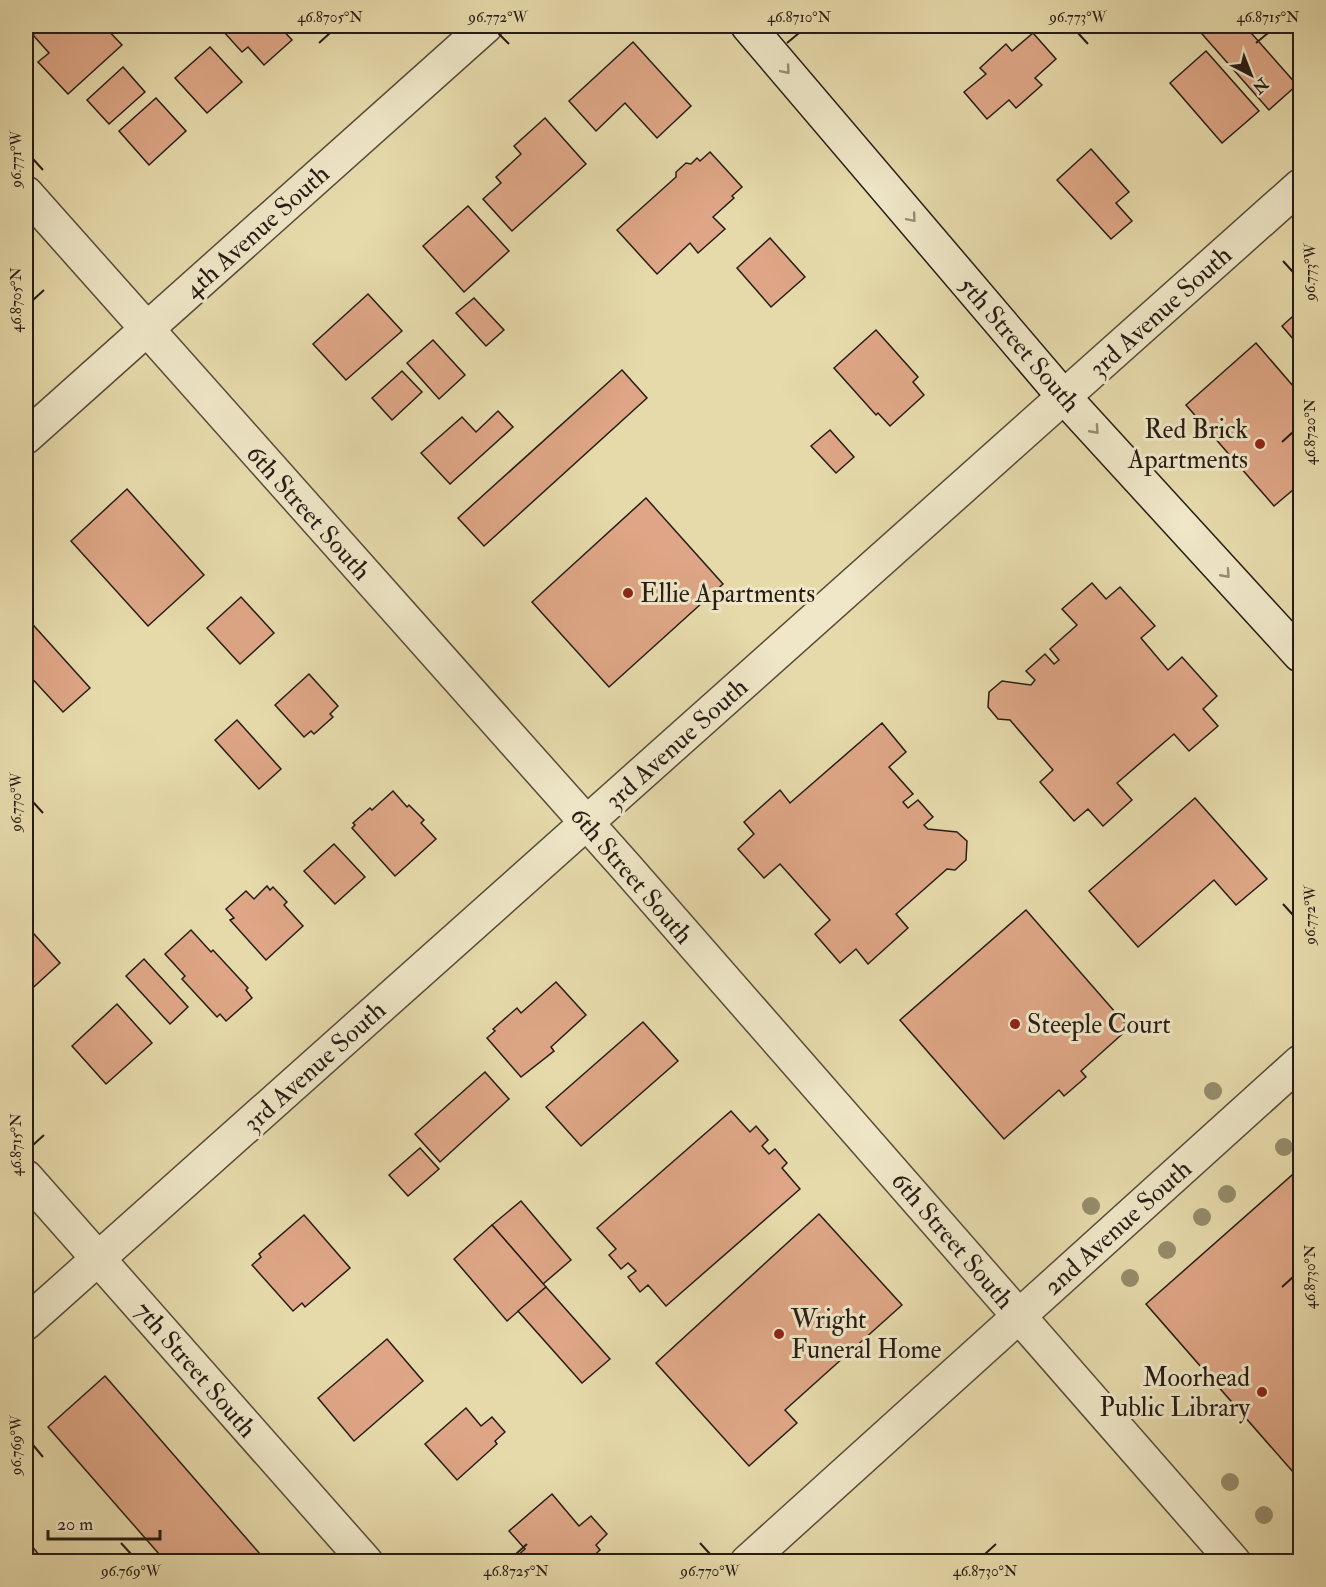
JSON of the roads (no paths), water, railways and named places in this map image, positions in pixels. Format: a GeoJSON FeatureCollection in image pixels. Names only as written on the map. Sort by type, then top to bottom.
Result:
{"type":"FeatureCollection","features":[{"type":"Feature","properties":{"kind":"street","name":"4th Avenue South"},"geometry":{"type":"LineString","coordinates":[[26,436],[486,26]]}},
{"type":"Feature","properties":{"kind":"street","name":"5th Street South"},"geometry":{"type":"LineString","coordinates":[[748,26],[1064,397],[1300,655]]}},
{"type":"Feature","properties":{"kind":"street","name":"3rd Avenue South"},"geometry":{"type":"LineString","coordinates":[[26,1323],[1300,186]]}},
{"type":"Feature","properties":{"kind":"street","name":"6th Street South"},"geometry":{"type":"LineString","coordinates":[[26,193],[586,823],[1234,1562]]}},
{"type":"Feature","properties":{"kind":"street","name":"2nd Avenue South"},"geometry":{"type":"LineString","coordinates":[[747,1562],[1300,1062]]}},
{"type":"Feature","properties":{"kind":"street","name":"7th Street South"},"geometry":{"type":"LineString","coordinates":[[26,1177],[366,1562]]}},
{"type":"Feature","properties":{"kind":"place","name":"Red Brick Apartments"},"geometry":{"type":"Point","coordinates":[1260,444]}},
{"type":"Feature","properties":{"kind":"place","name":"Ellie Apartments"},"geometry":{"type":"Point","coordinates":[628,593]}},
{"type":"Feature","properties":{"kind":"place","name":"Steeple Court"},"geometry":{"type":"Point","coordinates":[1015,1024]}},
{"type":"Feature","properties":{"kind":"place","name":"Wright Funeral Home"},"geometry":{"type":"Point","coordinates":[779,1334]}},
{"type":"Feature","properties":{"kind":"place","name":"Moorhead Public Library"},"geometry":{"type":"Point","coordinates":[1262,1392]}}]}
